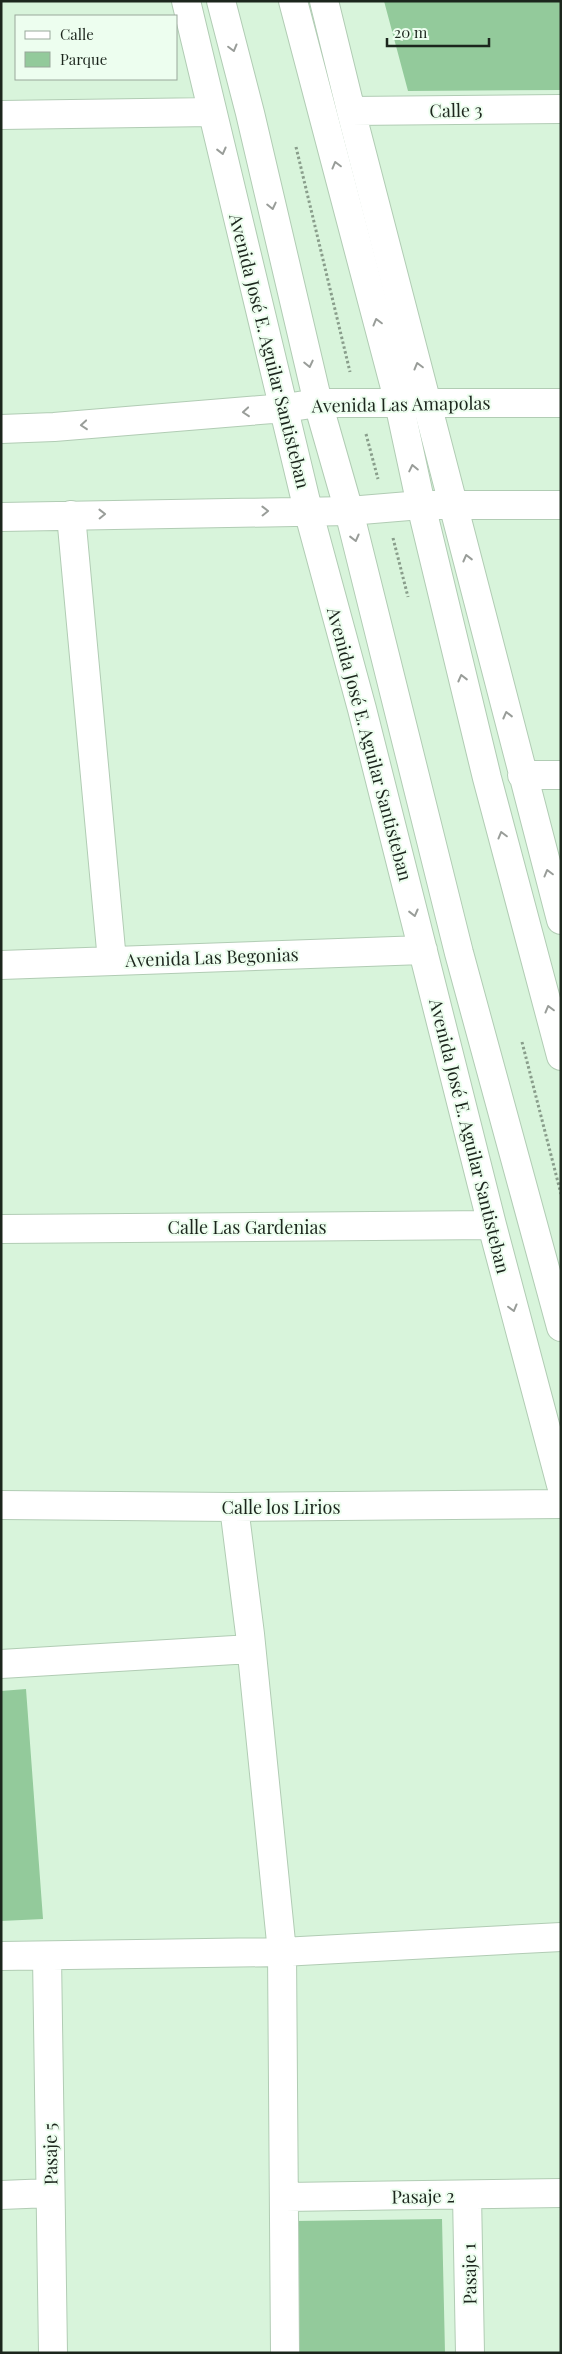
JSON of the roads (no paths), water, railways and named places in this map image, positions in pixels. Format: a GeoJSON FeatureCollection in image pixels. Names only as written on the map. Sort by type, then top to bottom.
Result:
{"type":"FeatureCollection","features":[{"type":"Feature","properties":{"kind":"street","name":"Avenida José E. Aguilar Santisteban"},"geometry":{"type":"LineString","coordinates":[[186,1],[308,510],[365,719],[492,1225],[561,1485]]}},
{"type":"Feature","properties":{"kind":"street","name":"Avenida José E. Aguilar Santisteban"},"geometry":{"type":"LineString","coordinates":[[221,1],[250,113],[318,403],[349,511],[459,953],[561,1327]]}},
{"type":"Feature","properties":{"kind":"street"},"geometry":{"type":"LineString","coordinates":[[293,1],[399,403],[421,505],[487,778],[561,1056]]}},
{"type":"Feature","properties":{"kind":"street"},"geometry":{"type":"LineString","coordinates":[[324,1],[522,775],[561,920]]}},
{"type":"Feature","properties":{"kind":"street","name":"Calle 3"},"geometry":{"type":"LineString","coordinates":[[351,111],[561,109]]}},
{"type":"Feature","properties":{"kind":"street"},"geometry":{"type":"LineString","coordinates":[[1,115],[212,112]]}},
{"type":"Feature","properties":{"kind":"street","name":"Avenida Las Amapolas"},"geometry":{"type":"LineString","coordinates":[[1,428],[54,427],[285,408],[318,403],[561,403]]}},
{"type":"Feature","properties":{"kind":"street"},"geometry":{"type":"LineString","coordinates":[[1,517],[308,510],[349,511],[421,505],[561,505]]}},
{"type":"Feature","properties":{"kind":"street"},"geometry":{"type":"LineString","coordinates":[[72,515],[112,961]]}},
{"type":"Feature","properties":{"kind":"street"},"geometry":{"type":"LineString","coordinates":[[522,775],[561,775]]}},
{"type":"Feature","properties":{"kind":"street","name":"Avenida Las Begonias"},"geometry":{"type":"LineString","coordinates":[[1,965],[423,950]]}},
{"type":"Feature","properties":{"kind":"street","name":"Calle Las Gardenias"},"geometry":{"type":"LineString","coordinates":[[1,1229],[492,1225]]}},
{"type":"Feature","properties":{"kind":"street","name":"Calle los Lirios"},"geometry":{"type":"LineString","coordinates":[[1,1505],[234,1507],[561,1504]]}},
{"type":"Feature","properties":{"kind":"street"},"geometry":{"type":"LineString","coordinates":[[234,1507],[251,1649],[282,1952],[285,2353]]}},
{"type":"Feature","properties":{"kind":"street"},"geometry":{"type":"LineString","coordinates":[[1,1664],[251,1649]]}},
{"type":"Feature","properties":{"kind":"street"},"geometry":{"type":"LineString","coordinates":[[1,1956],[282,1952],[561,1937]]}},
{"type":"Feature","properties":{"kind":"street","name":"Pasaje 5"},"geometry":{"type":"LineString","coordinates":[[47,1956],[53,2353]]}},
{"type":"Feature","properties":{"kind":"street","name":"Pasaje 2"},"geometry":{"type":"LineString","coordinates":[[285,2197],[561,2192]]}},
{"type":"Feature","properties":{"kind":"street"},"geometry":{"type":"LineString","coordinates":[[1,2195],[50,2193]]}},
{"type":"Feature","properties":{"kind":"street","name":"Pasaje 1"},"geometry":{"type":"LineString","coordinates":[[467,2195],[470,2353]]}}]}
